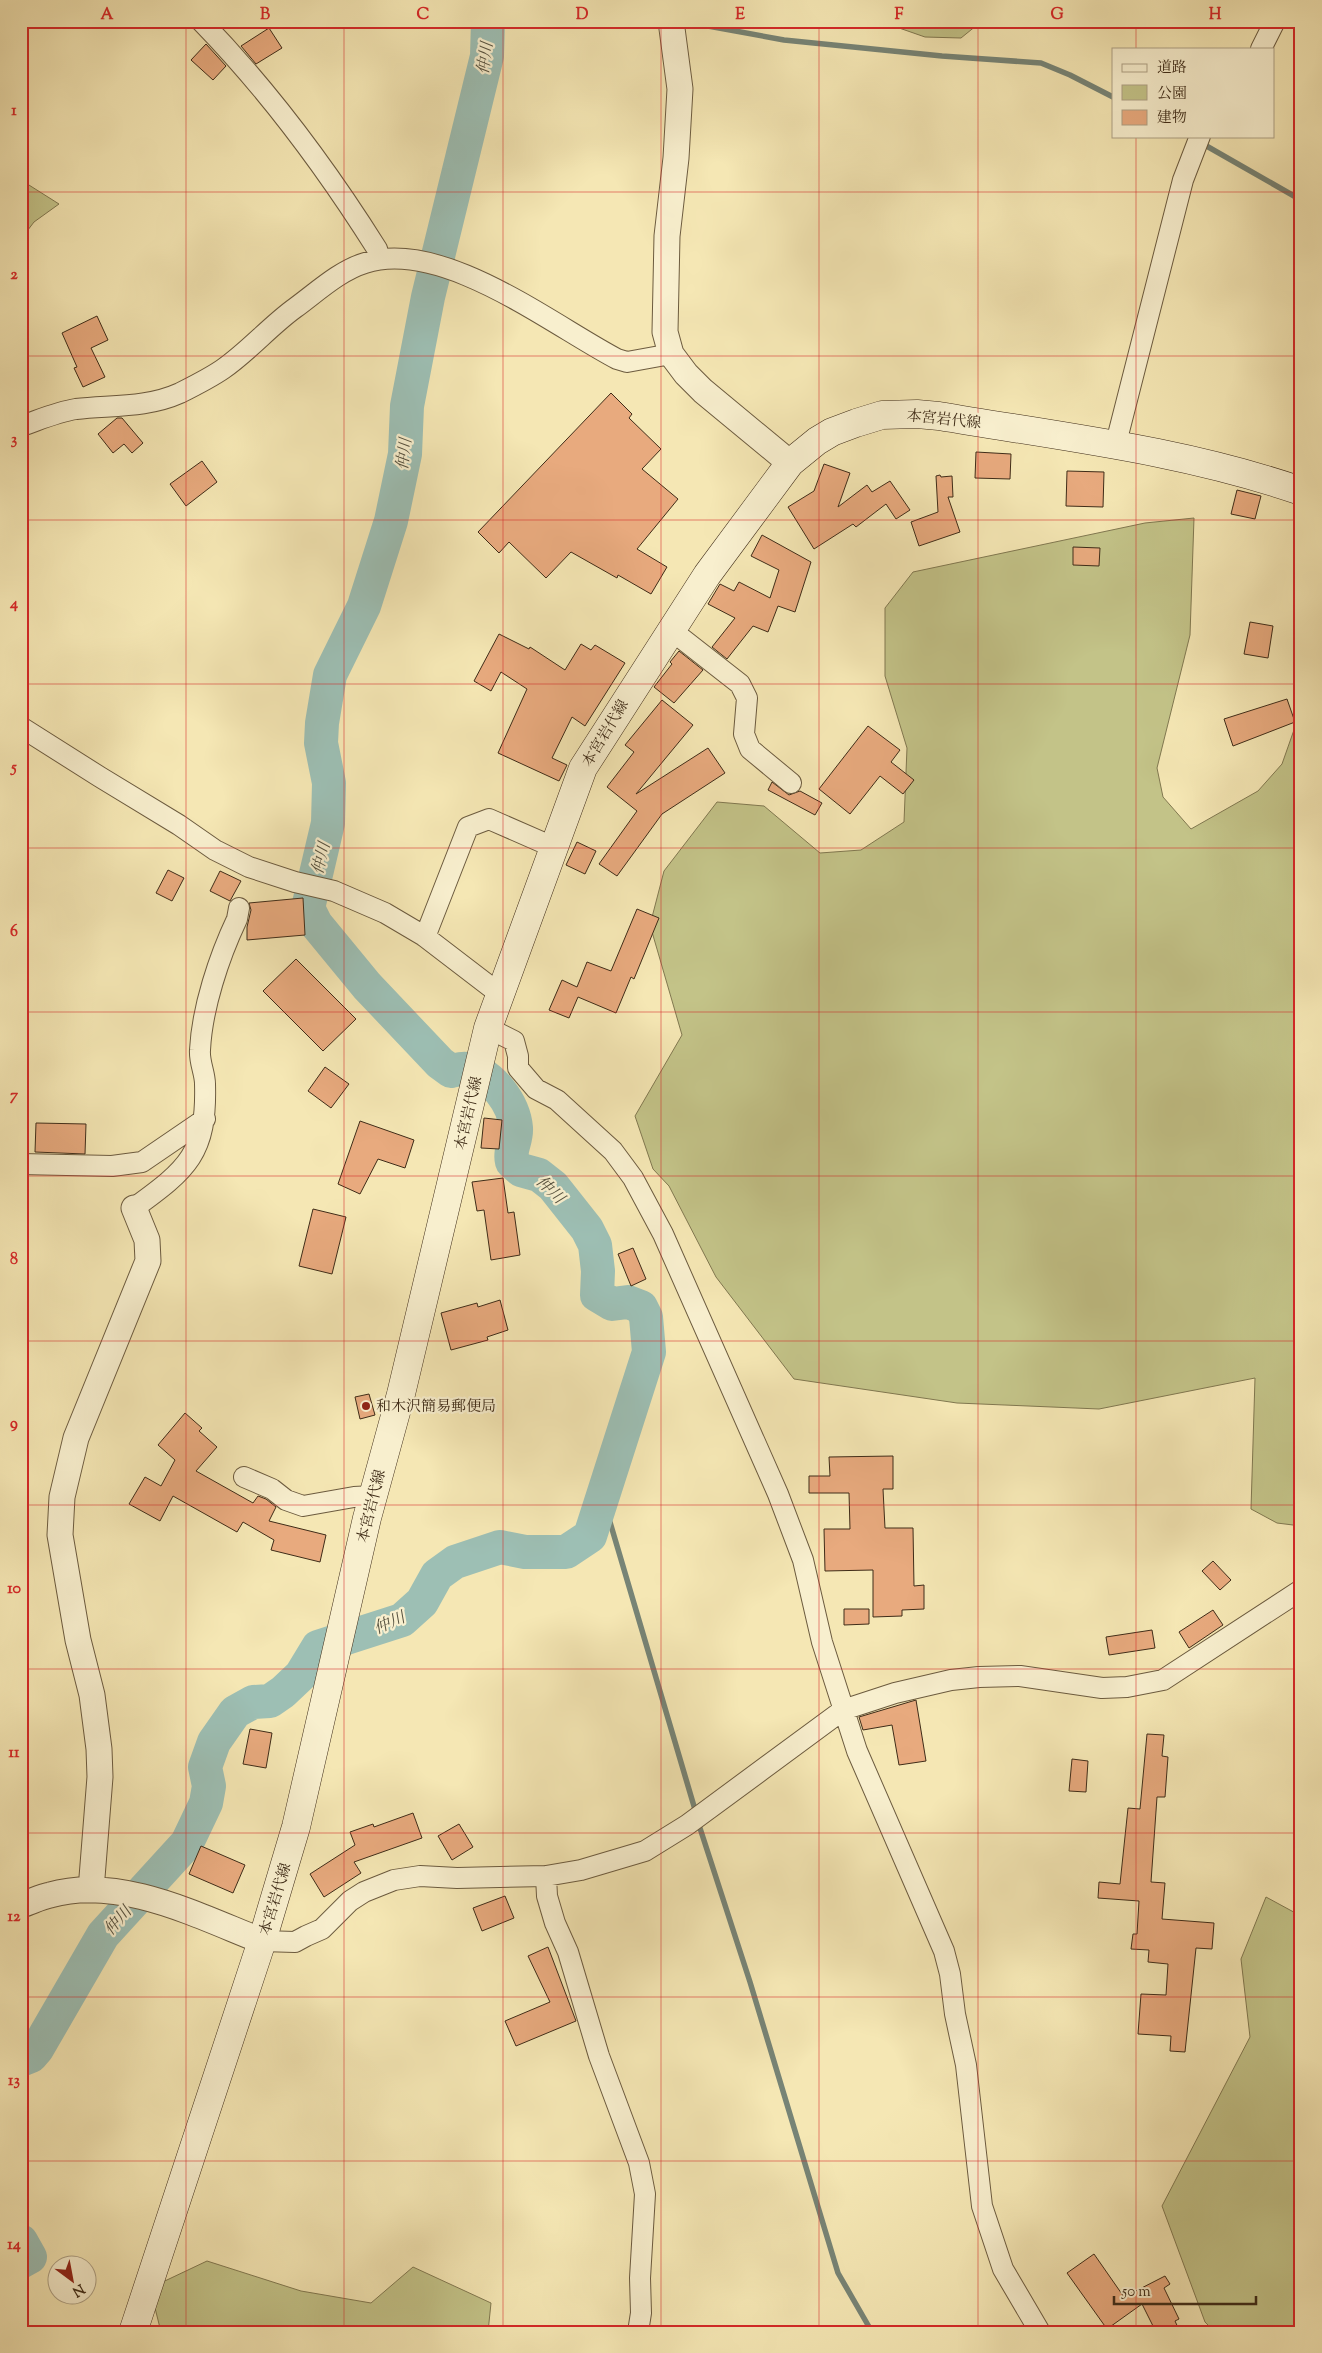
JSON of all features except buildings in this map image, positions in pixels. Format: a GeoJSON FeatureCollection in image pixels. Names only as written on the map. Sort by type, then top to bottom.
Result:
{"type":"FeatureCollection","features":[{"type":"Feature","properties":{"kind":"main road","name":"本宮岩代線"},"geometry":{"type":"LineString","coordinates":[[133,2332],[262,1942],[296,1827],[373,1496],[401,1394],[488,1028],[583,768],[707,575],[790,463],[817,441],[832,432],[882,415],[917,414],[939,416],[1116,443],[1252,474],[1301,491]]}},
{"type":"Feature","properties":{"kind":"street"},"geometry":{"type":"LineString","coordinates":[[201,21],[242,65],[329,176],[362,225],[380,259]]}},
{"type":"Feature","properties":{"kind":"street"},"geometry":{"type":"LineString","coordinates":[[671,21],[680,89],[676,158],[667,236],[665,332],[671,354],[703,392],[790,463]]}},
{"type":"Feature","properties":{"kind":"street"},"geometry":{"type":"LineString","coordinates":[[1262,48],[1275,21]]}},
{"type":"Feature","properties":{"kind":"street"},"geometry":{"type":"LineString","coordinates":[[1116,443],[1183,180],[1199,138]]}},
{"type":"Feature","properties":{"kind":"street"},"geometry":{"type":"LineString","coordinates":[[21,426],[74,410],[155,402],[180,392],[223,369],[283,317],[330,283],[364,263],[380,259],[411,259],[469,277],[504,293],[617,359],[627,362],[671,354]]}},
{"type":"Feature","properties":{"kind":"street"},"geometry":{"type":"LineString","coordinates":[[671,630],[740,684],[747,698],[744,734],[750,750],[791,783]]}},
{"type":"Feature","properties":{"kind":"street"},"geometry":{"type":"LineString","coordinates":[[21,726],[179,825],[215,850],[249,867],[354,898],[425,937],[501,995]]}},
{"type":"Feature","properties":{"kind":"street"},"geometry":{"type":"LineString","coordinates":[[425,937],[468,827],[489,819],[553,847]]}},
{"type":"Feature","properties":{"kind":"street"},"geometry":{"type":"LineString","coordinates":[[91,1890],[100,1777],[99,1749],[92,1696],[78,1640],[60,1535],[62,1497],[76,1438],[148,1261],[147,1240],[134,1208],[182,1170],[197,1148],[205,1118],[205,1080],[200,1053],[203,1025],[208,1000],[237,919],[239,908]]}},
{"type":"Feature","properties":{"kind":"street"},"geometry":{"type":"LineString","coordinates":[[488,1028],[514,1041],[518,1056],[518,1068],[526,1079],[536,1089],[557,1100],[613,1151],[633,1178],[648,1205],[778,1494],[803,1560],[822,1642],[843,1710],[858,1751],[944,1951],[950,1974],[955,2014],[966,2065],[982,2206],[1003,2269],[1040,2332]]}},
{"type":"Feature","properties":{"kind":"street"},"geometry":{"type":"LineString","coordinates":[[21,1164],[112,1166],[142,1162],[205,1118]]}},
{"type":"Feature","properties":{"kind":"street"},"geometry":{"type":"LineString","coordinates":[[244,1477],[272,1489],[286,1500],[303,1506],[354,1497],[373,1496]]}},
{"type":"Feature","properties":{"kind":"street"},"geometry":{"type":"LineString","coordinates":[[21,1906],[51,1894],[91,1890],[122,1894],[157,1900],[262,1942],[295,1942],[322,1929],[350,1901],[364,1892],[394,1880],[420,1876],[457,1878],[546,1876],[581,1870],[645,1851],[687,1825],[843,1710],[895,1693],[951,1680],[979,1677],[1020,1676],[1102,1688],[1127,1687],[1163,1680],[1301,1590]]}},
{"type":"Feature","properties":{"kind":"street"},"geometry":{"type":"LineString","coordinates":[[546,1876],[547,1896],[555,1923],[568,1952],[600,2056],[639,2163],[644,2186],[645,2218],[638,2332]]}},
{"type":"Feature","properties":{"kind":"green space"},"geometry":{"type":"Polygon","coordinates":[[[879,21],[982,21],[961,38],[925,37],[879,21]]]}},
{"type":"Feature","properties":{"kind":"green space"},"geometry":{"type":"Polygon","coordinates":[[[21,180],[59,204],[34,222],[21,239],[21,180]]]}},
{"type":"Feature","properties":{"kind":"green space"},"geometry":{"type":"Polygon","coordinates":[[[1194,518],[1190,635],[1157,768],[1163,797],[1191,829],[1258,791],[1282,764],[1301,710],[1301,1526],[1277,1523],[1251,1509],[1255,1378],[1099,1409],[957,1403],[794,1379],[716,1277],[669,1186],[653,1169],[635,1116],[682,1035],[650,925],[664,871],[717,802],[764,806],[820,853],[861,850],[904,822],[907,748],[885,676],[885,608],[913,572],[1145,523],[1194,518]]]}},
{"type":"Feature","properties":{"kind":"green space"},"geometry":{"type":"Polygon","coordinates":[[[1266,1897],[1301,1916],[1301,2332],[1215,2332],[1205,2322],[1162,2206],[1250,2037],[1241,1959],[1266,1897]]]}},
{"type":"Feature","properties":{"kind":"green space"},"geometry":{"type":"Polygon","coordinates":[[[207,2261],[301,2291],[371,2303],[413,2267],[491,2303],[488,2332],[161,2332],[150,2288],[207,2261]]]}},
{"type":"Feature","properties":{"kind":"waterway","name":"仲川"},"geometry":{"type":"LineString","coordinates":[[21,2060],[31,2056],[37,2049],[103,1935],[187,1843],[206,1803],[209,1786],[205,1767],[214,1742],[235,1712],[253,1702],[270,1701],[283,1692],[301,1675],[318,1647],[402,1620],[422,1602],[437,1575],[455,1562],[500,1547],[525,1552],[566,1552],[590,1536],[649,1352],[646,1317],[641,1307],[628,1302],[612,1304],[597,1295],[598,1271],[595,1245],[587,1229],[553,1186],[539,1175],[521,1170],[512,1162],[516,1128],[511,1109],[500,1091],[493,1083],[476,1072],[465,1069],[451,1071],[440,1063],[367,986],[316,924],[308,908],[328,823],[329,783],[321,743],[322,723],[330,675],[364,606],[391,521],[405,454],[407,406],[428,297],[487,56],[488,21]]}},
{"type":"Feature","properties":{"kind":"waterway"},"geometry":{"type":"LineString","coordinates":[[694,21],[708,26],[784,40],[942,56],[1041,63],[1070,75],[1112,96]]}},
{"type":"Feature","properties":{"kind":"waterway"},"geometry":{"type":"LineString","coordinates":[[1192,138],[1301,200]]}},
{"type":"Feature","properties":{"kind":"waterway"},"geometry":{"type":"LineString","coordinates":[[590,1536],[607,1512],[696,1813]]}},
{"type":"Feature","properties":{"kind":"waterway"},"geometry":{"type":"LineString","coordinates":[[698,1822],[750,1982],[838,2273],[872,2332]]}},
{"type":"Feature","properties":{"kind":"waterway","name":"仲川"},"geometry":{"type":"LineString","coordinates":[[21,2241],[30,2257],[21,2262]]}},
{"type":"Feature","properties":{"kind":"place","name":"和木沢簡易郵便局"},"geometry":{"type":"Point","coordinates":[366,1406]}}]}
